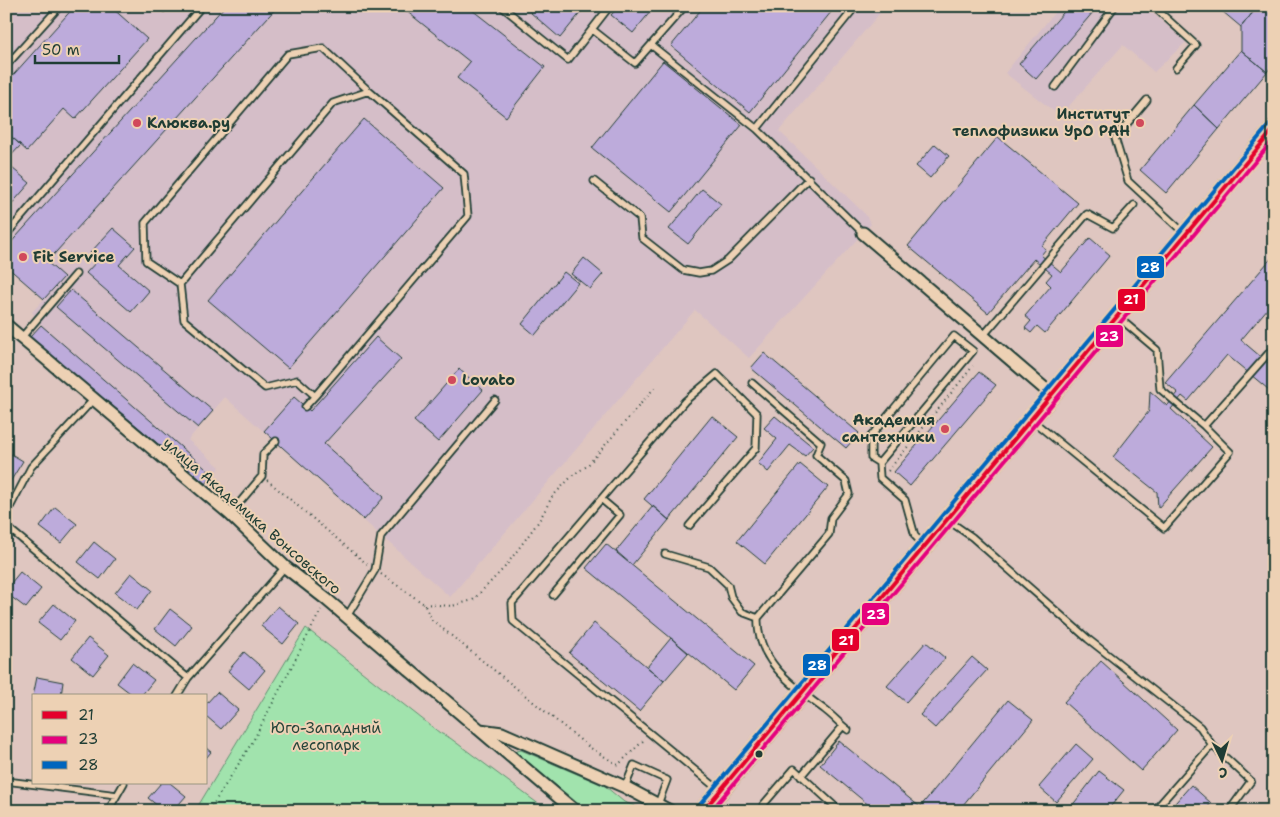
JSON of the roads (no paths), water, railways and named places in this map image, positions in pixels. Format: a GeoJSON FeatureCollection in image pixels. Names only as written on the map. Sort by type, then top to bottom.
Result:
{"type":"FeatureCollection","features":[{"type":"Feature","properties":{"kind":"main road"},"geometry":{"type":"LineString","coordinates":[[702,811],[1274,129]]}},
{"type":"Feature","properties":{"kind":"street"},"geometry":{"type":"LineString","coordinates":[[863,233],[1052,395]]}},
{"type":"Feature","properties":{"kind":"street","name":"улица Академика Вонсовского"},"geometry":{"type":"LineString","coordinates":[[6,325],[230,514],[285,567],[326,599],[346,618],[575,811]]}},
{"type":"Feature","properties":{"kind":"street","name":"улица Академика Вонсовского"},"geometry":{"type":"LineString","coordinates":[[479,729],[502,733],[625,787],[670,811]]}},
{"type":"Feature","properties":{"kind":"lane"},"geometry":{"type":"LineString","coordinates":[[6,66],[60,6]]}},
{"type":"Feature","properties":{"kind":"lane"},"geometry":{"type":"LineString","coordinates":[[6,235],[8,227],[202,6]]}},
{"type":"Feature","properties":{"kind":"lane"},"geometry":{"type":"LineString","coordinates":[[501,6],[568,60],[610,6]]}},
{"type":"Feature","properties":{"kind":"lane"},"geometry":{"type":"LineString","coordinates":[[593,30],[635,63],[685,6]]}},
{"type":"Feature","properties":{"kind":"lane"},"geometry":{"type":"LineString","coordinates":[[757,129],[856,6]]}},
{"type":"Feature","properties":{"kind":"lane"},"geometry":{"type":"LineString","coordinates":[[1055,87],[1115,6]]}},
{"type":"Feature","properties":{"kind":"lane"},"geometry":{"type":"LineString","coordinates":[[1153,6],[1196,45],[1176,68]]}},
{"type":"Feature","properties":{"kind":"lane"},"geometry":{"type":"LineString","coordinates":[[651,45],[757,129],[863,233]]}},
{"type":"Feature","properties":{"kind":"lane"},"geometry":{"type":"LineString","coordinates":[[180,284],[146,261],[145,223],[288,54],[324,48],[369,91],[464,174],[468,216],[305,407]]}},
{"type":"Feature","properties":{"kind":"lane"},"geometry":{"type":"LineString","coordinates":[[314,396],[297,380],[264,388],[184,320],[180,284],[333,103],[369,91]]}},
{"type":"Feature","properties":{"kind":"lane"},"geometry":{"type":"LineString","coordinates":[[1146,100],[1115,138],[1128,180],[1185,234]]}},
{"type":"Feature","properties":{"kind":"lane"},"geometry":{"type":"LineString","coordinates":[[594,181],[640,218],[642,238],[657,252],[683,270],[699,273],[711,270],[728,260],[809,178]]}},
{"type":"Feature","properties":{"kind":"lane"},"geometry":{"type":"LineString","coordinates":[[983,336],[1087,214],[1113,228],[1134,205]]}},
{"type":"Feature","properties":{"kind":"lane"},"geometry":{"type":"LineString","coordinates":[[21,338],[76,274]]}},
{"type":"Feature","properties":{"kind":"lane"},"geometry":{"type":"LineString","coordinates":[[1032,419],[1164,528],[1230,452],[1204,426],[1160,389],[1157,350],[1118,317]]}},
{"type":"Feature","properties":{"kind":"lane"},"geometry":{"type":"LineString","coordinates":[[880,463],[871,458],[871,436],[954,336],[973,352],[880,463],[880,478],[905,500],[915,536],[925,546]]}},
{"type":"Feature","properties":{"kind":"lane"},"geometry":{"type":"LineString","coordinates":[[1204,426],[1274,347]]}},
{"type":"Feature","properties":{"kind":"lane"},"geometry":{"type":"LineString","coordinates":[[689,526],[756,448],[757,414],[717,374],[685,401],[512,603],[513,622],[720,790]]}},
{"type":"Feature","properties":{"kind":"lane"},"geometry":{"type":"LineString","coordinates":[[752,383],[821,443],[816,455],[846,481],[850,494],[831,518],[830,534],[758,618],[757,636],[781,674],[801,694],[827,711],[845,728],[801,776]]}},
{"type":"Feature","properties":{"kind":"lane"},"geometry":{"type":"LineString","coordinates":[[6,515],[31,467],[93,400]]}},
{"type":"Feature","properties":{"kind":"lane"},"geometry":{"type":"LineString","coordinates":[[346,618],[375,570],[381,536],[495,400]]}},
{"type":"Feature","properties":{"kind":"lane"},"geometry":{"type":"LineString","coordinates":[[230,514],[262,476],[263,454],[276,441]]}},
{"type":"Feature","properties":{"kind":"lane"},"geometry":{"type":"LineString","coordinates":[[553,595],[620,515],[601,499]]}},
{"type":"Feature","properties":{"kind":"lane"},"geometry":{"type":"LineString","coordinates":[[948,520],[972,537],[1088,640],[1200,727],[1212,745],[1251,781],[1229,811]]}},
{"type":"Feature","properties":{"kind":"lane"},"geometry":{"type":"LineString","coordinates":[[6,526],[188,678]]}},
{"type":"Feature","properties":{"kind":"lane"},"geometry":{"type":"LineString","coordinates":[[665,554],[709,567],[728,585],[731,597],[742,612],[758,618]]}},
{"type":"Feature","properties":{"kind":"lane"},"geometry":{"type":"LineString","coordinates":[[178,694],[188,678],[285,567]]}},
{"type":"Feature","properties":{"kind":"lane"},"geometry":{"type":"LineString","coordinates":[[1154,811],[1212,745]]}},
{"type":"Feature","properties":{"kind":"lane"},"geometry":{"type":"LineString","coordinates":[[625,787],[634,764],[667,780],[658,804]]}},
{"type":"Feature","properties":{"kind":"lane"},"geometry":{"type":"LineString","coordinates":[[770,811],[763,805],[794,770],[840,811]]}},
{"type":"Feature","properties":{"kind":"lane"},"geometry":{"type":"LineString","coordinates":[[6,781],[117,795]]}},
{"type":"Feature","properties":{"kind":"lane"},"geometry":{"type":"LineString","coordinates":[[108,811],[123,784]]}},
{"type":"Feature","properties":{"kind":"place","name":"Клюква.ру"},"geometry":{"type":"Point","coordinates":[137,123]}},
{"type":"Feature","properties":{"kind":"place","name":"Институт теплофизики УрО РАН"},"geometry":{"type":"Point","coordinates":[1140,123]}},
{"type":"Feature","properties":{"kind":"place","name":"Fit Service"},"geometry":{"type":"Point","coordinates":[23,257]}},
{"type":"Feature","properties":{"kind":"place","name":"Lovato"},"geometry":{"type":"Point","coordinates":[452,380]}},
{"type":"Feature","properties":{"kind":"place","name":"Академия сантехники"},"geometry":{"type":"Point","coordinates":[945,429]}},
{"type":"Feature","properties":{"kind":"park label","name":"Юго-Западный лесопарк"},"geometry":{"type":"Point","coordinates":[326,736]}}]}
